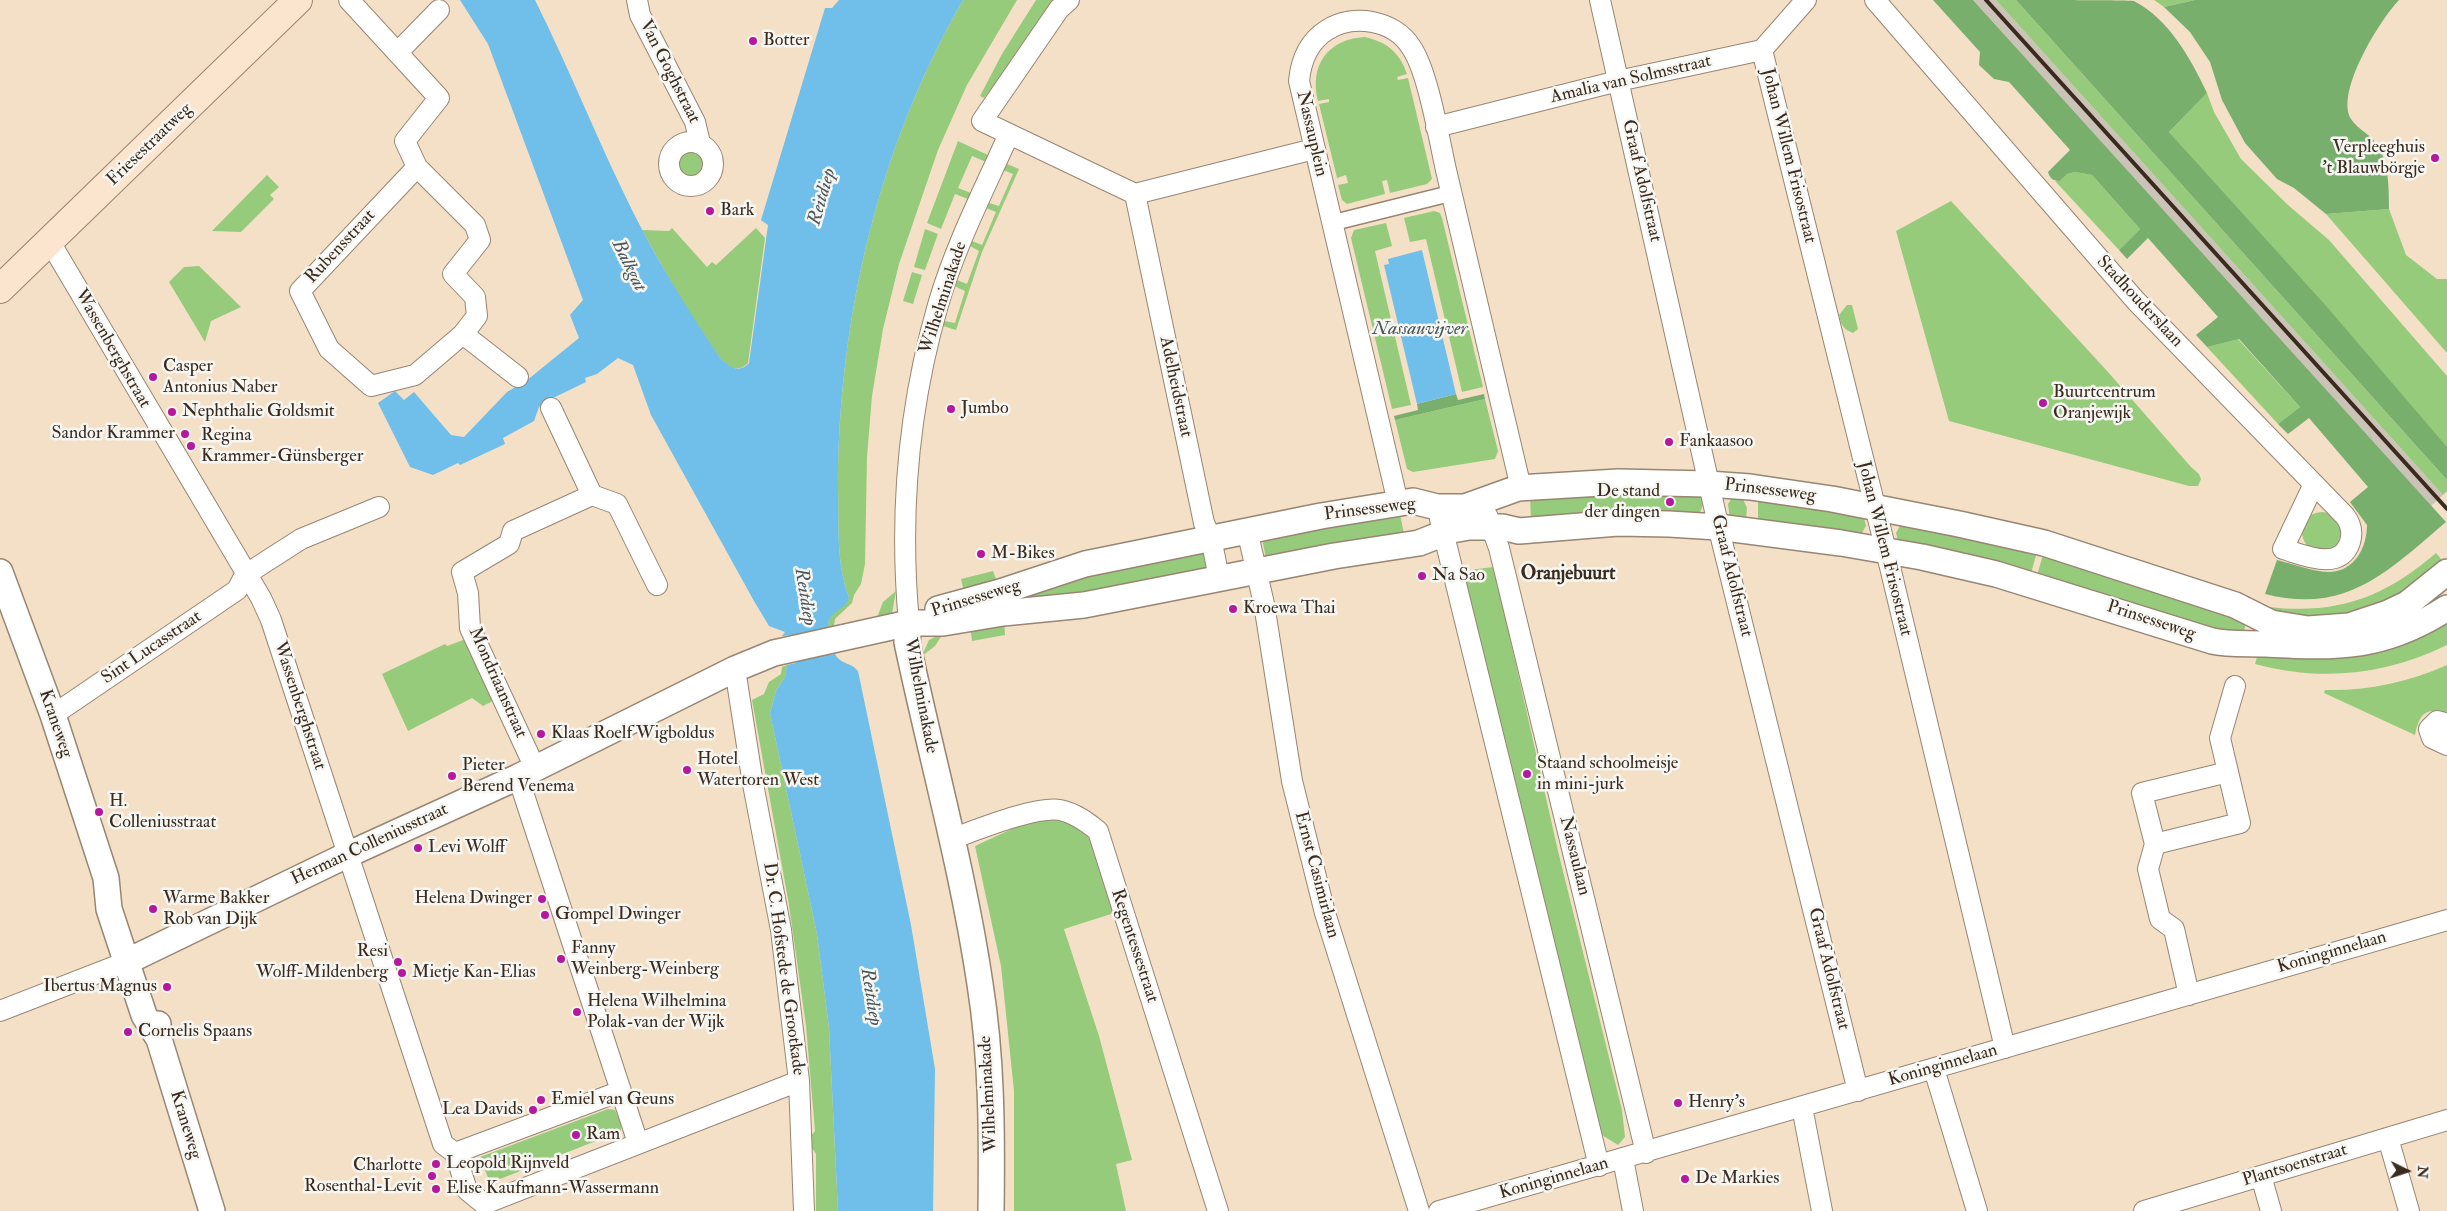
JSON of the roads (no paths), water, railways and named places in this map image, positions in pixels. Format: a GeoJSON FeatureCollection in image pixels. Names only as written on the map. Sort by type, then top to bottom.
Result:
{"type":"FeatureCollection","features":[{"type":"Feature","properties":{"kind":"main road","name":"Friesestraatweg"},"geometry":{"type":"LineString","coordinates":[[0,289],[298,0]]}},
{"type":"Feature","properties":{"kind":"street","name":"Rubensstraat"},"geometry":{"type":"LineString","coordinates":[[349,0],[439,98],[405,141],[417,167],[475,225],[480,240],[453,274],[475,297],[477,316],[463,334],[415,375],[371,386],[329,349],[300,291],[417,167]]}},
{"type":"Feature","properties":{"kind":"street","name":"Van Goghstraat"},"geometry":{"type":"LineString","coordinates":[[637,0],[640,14],[695,122],[700,143]]}},
{"type":"Feature","properties":{"kind":"street"},"geometry":{"type":"LineString","coordinates":[[1069,0],[1059,9],[982,121],[1135,194],[1314,149]]}},
{"type":"Feature","properties":{"kind":"street","name":"Graaf Adolfstraat"},"geometry":{"type":"LineString","coordinates":[[1600,0],[1718,527],[1858,1091]]}},
{"type":"Feature","properties":{"kind":"street"},"geometry":{"type":"LineString","coordinates":[[1762,50],[1806,0]]}},
{"type":"Feature","properties":{"kind":"street","name":"Stadhouderslaan"},"geometry":{"type":"LineString","coordinates":[[1875,0],[2136,302],[2314,484],[2350,522],[2352,530],[2349,545],[2338,557],[2330,560],[2314,558],[2283,549],[2314,484]]}},
{"type":"Feature","properties":{"kind":"street"},"geometry":{"type":"LineString","coordinates":[[398,52],[439,10]]}},
{"type":"Feature","properties":{"kind":"street","name":"Nassauplein"},"geometry":{"type":"LineString","coordinates":[[1398,503],[1301,92],[1300,70],[1303,58],[1314,40],[1345,14],[1363,21],[1382,24],[1402,36],[1410,45],[1421,68],[1521,488]]}},
{"type":"Feature","properties":{"kind":"street","name":"Amalia van Solmsstraat"},"geometry":{"type":"LineString","coordinates":[[1436,127],[1618,81],[1762,50]]}},
{"type":"Feature","properties":{"kind":"street","name":"Johan Willem Frisostraat"},"geometry":{"type":"LineString","coordinates":[[1762,50],[2005,1048]]}},
{"type":"Feature","properties":{"kind":"street","name":"Wilhelminakade"},"geometry":{"type":"LineString","coordinates":[[991,1211],[992,1139],[987,1036],[972,934],[907,642],[909,623],[905,575],[905,504],[911,428],[938,304],[1009,134]]}},
{"type":"Feature","properties":{"kind":"street"},"geometry":{"type":"LineString","coordinates":[[1332,223],[1452,193]]}},
{"type":"Feature","properties":{"kind":"street","name":"Adelheidstraat"},"geometry":{"type":"LineString","coordinates":[[1135,194],[1204,523],[1211,538],[1219,578]]}},
{"type":"Feature","properties":{"kind":"street","name":"Wassenberghstraat"},"geometry":{"type":"LineString","coordinates":[[50,242],[245,575],[261,598],[271,620],[443,1144],[455,1153],[467,1190],[484,1204],[638,1143]]}},
{"type":"Feature","properties":{"kind":"street"},"geometry":{"type":"LineString","coordinates":[[463,334],[518,377]]}},
{"type":"Feature","properties":{"kind":"street"},"geometry":{"type":"LineString","coordinates":[[551,408],[592,495],[617,504],[657,585]]}},
{"type":"Feature","properties":{"kind":"street","name":"Prinsesseweg"},"geometry":{"type":"LineString","coordinates":[[909,623],[940,608],[1000,592],[1086,564],[1247,530],[1413,501],[1438,507],[1465,507],[1509,490],[1521,488],[1618,482],[1708,484],[1791,492],[1959,524],[2044,544],[2235,605],[2271,622],[2301,628],[2328,629],[2349,626],[2375,618],[2406,604],[2447,572]]}},
{"type":"Feature","properties":{"kind":"street","name":"Mondriaanstraat"},"geometry":{"type":"LineString","coordinates":[[527,773],[470,628],[468,593],[462,572],[509,544],[513,532],[592,495]]}},
{"type":"Feature","properties":{"kind":"street","name":"Nassaulaan"},"geometry":{"type":"LineString","coordinates":[[1482,502],[1499,548],[1646,1153]]}},
{"type":"Feature","properties":{"kind":"street"},"geometry":{"type":"LineString","coordinates":[[245,575],[301,539],[379,507]]}},
{"type":"Feature","properties":{"kind":"street"},"geometry":{"type":"LineString","coordinates":[[1438,507],[1599,1166]]}},
{"type":"Feature","properties":{"kind":"street","name":"Prinsesseweg"},"geometry":{"type":"LineString","coordinates":[[909,623],[943,623],[1003,613],[1084,605],[1256,571],[1419,543],[1443,533],[1469,527],[1491,526],[1519,531],[1618,524],[1718,527],[1885,550],[1960,565],[2014,579],[2221,643],[2324,647],[2348,646],[2394,635],[2414,627],[2447,608]]}},
{"type":"Feature","properties":{"kind":"street","name":"Ernst Casimirlaan"},"geometry":{"type":"LineString","coordinates":[[1247,530],[1264,604],[1289,764],[1325,913],[1419,1211]]}},
{"type":"Feature","properties":{"kind":"street","name":"Kraneweg"},"geometry":{"type":"LineString","coordinates":[[0,572],[53,715],[106,878],[122,903],[132,959],[157,1011],[159,1039],[212,1211]]}},
{"type":"Feature","properties":{"kind":"street","name":"Sint Lucasstraat"},"geometry":{"type":"LineString","coordinates":[[53,715],[237,590],[245,575]]}},
{"type":"Feature","properties":{"kind":"street","name":"Herman Colleniusstraat"},"geometry":{"type":"LineString","coordinates":[[0,1011],[132,959],[347,855],[527,773],[735,669],[774,653],[909,623]]}},
{"type":"Feature","properties":{"kind":"street","name":"Dr. C. Hofstede de Grootkade"},"geometry":{"type":"LineString","coordinates":[[735,669],[753,784],[781,930],[799,1081],[804,1211]]}},
{"type":"Feature","properties":{"kind":"street"},"geometry":{"type":"LineString","coordinates":[[2155,844],[2240,823],[2220,738],[2235,686]]}},
{"type":"Feature","properties":{"kind":"street"},"geometry":{"type":"LineString","coordinates":[[2447,727],[2445,723],[2438,721],[2429,729],[2432,738],[2447,745]]}},
{"type":"Feature","properties":{"kind":"street"},"geometry":{"type":"LineString","coordinates":[[2189,995],[2174,929],[2160,919],[2148,869],[2155,844],[2142,793],[2228,772]]}},
{"type":"Feature","properties":{"kind":"street"},"geometry":{"type":"LineString","coordinates":[[527,773],[551,873],[638,1143],[799,1081]]}},
{"type":"Feature","properties":{"kind":"street","name":"Regentessestraat"},"geometry":{"type":"LineString","coordinates":[[951,839],[1040,811],[1061,810],[1083,819],[1098,831],[1218,1211]]}},
{"type":"Feature","properties":{"kind":"street","name":"Koninginnelaan"},"geometry":{"type":"LineString","coordinates":[[1439,1211],[1646,1153],[2447,920]]}},
{"type":"Feature","properties":{"kind":"street"},"geometry":{"type":"LineString","coordinates":[[1934,1069],[1977,1211]]}},
{"type":"Feature","properties":{"kind":"street"},"geometry":{"type":"LineString","coordinates":[[455,1153],[621,1091]]}},
{"type":"Feature","properties":{"kind":"street"},"geometry":{"type":"LineString","coordinates":[[1802,1107],[1822,1211]]}},
{"type":"Feature","properties":{"kind":"street","name":"Plantsoenstraat"},"geometry":{"type":"LineString","coordinates":[[2144,1211],[2447,1120]]}},
{"type":"Feature","properties":{"kind":"street"},"geometry":{"type":"LineString","coordinates":[[2388,1138],[2409,1211]]}},
{"type":"Feature","properties":{"kind":"street"},"geometry":{"type":"LineString","coordinates":[[1624,1159],[1632,1211]]}},
{"type":"Feature","properties":{"kind":"street"},"geometry":{"type":"LineString","coordinates":[[2261,1176],[2271,1211]]}},
{"type":"Feature","properties":{"kind":"water"},"geometry":{"type":"Polygon","coordinates":[[[460,0],[535,0],[621,188],[654,251],[720,358],[730,366],[738,369],[749,363],[768,225],[761,220],[825,8],[832,8],[839,0],[963,0],[933,56],[908,115],[886,175],[869,236],[855,299],[840,425],[839,544],[842,571],[849,597],[847,602],[831,617],[828,627],[820,629],[826,655],[835,654],[837,658],[858,671],[911,925],[935,1069],[933,1211],[838,1211],[829,1028],[817,934],[770,713],[776,691],[785,677],[787,665],[796,663],[790,635],[782,636],[785,632],[769,626],[754,601],[651,415],[633,365],[618,358],[597,374],[585,378],[586,382],[539,407],[534,421],[503,438],[505,444],[433,475],[410,467],[378,403],[395,391],[404,400],[414,392],[451,435],[464,437],[507,392],[526,381],[579,338],[570,315],[583,300],[488,44],[460,0]]]}},
{"type":"Feature","properties":{"kind":"water","name":"Nassauvijver"},"geometry":{"type":"Polygon","coordinates":[[[1422,250],[1456,394],[1417,404],[1384,265],[1389,264],[1388,259],[1422,250]]]}},
{"type":"Feature","properties":{"kind":"railway"},"geometry":{"type":"LineString","coordinates":[[1986,0],[2447,509]]}},
{"type":"Feature","properties":{"kind":"place","name":"Botter"},"geometry":{"type":"Point","coordinates":[753,41]}},
{"type":"Feature","properties":{"kind":"place","name":"Verpleeghuis 't Blauwbörgje"},"geometry":{"type":"Point","coordinates":[2435,158]}},
{"type":"Feature","properties":{"kind":"place","name":"Bark"},"geometry":{"type":"Point","coordinates":[710,211]}},
{"type":"Feature","properties":{"kind":"place","name":"Casper Antonius Naber"},"geometry":{"type":"Point","coordinates":[153,377]}},
{"type":"Feature","properties":{"kind":"place","name":"Buurtcentrum Oranjewijk"},"geometry":{"type":"Point","coordinates":[2043,403]}},
{"type":"Feature","properties":{"kind":"place","name":"Jumbo"},"geometry":{"type":"Point","coordinates":[951,409]}},
{"type":"Feature","properties":{"kind":"place","name":"Nephthalie Goldsmit"},"geometry":{"type":"Point","coordinates":[172,412]}},
{"type":"Feature","properties":{"kind":"place","name":"Sandor Krammer"},"geometry":{"type":"Point","coordinates":[185,434]}},
{"type":"Feature","properties":{"kind":"place","name":"Fankaasoo"},"geometry":{"type":"Point","coordinates":[1669,442]}},
{"type":"Feature","properties":{"kind":"place","name":"Regina Krammer-Günsberger"},"geometry":{"type":"Point","coordinates":[191,446]}},
{"type":"Feature","properties":{"kind":"place","name":"De stand der dingen"},"geometry":{"type":"Point","coordinates":[1670,502]}},
{"type":"Feature","properties":{"kind":"place","name":"M-Bikes"},"geometry":{"type":"Point","coordinates":[981,554]}},
{"type":"Feature","properties":{"kind":"place","name":"Na Sao"},"geometry":{"type":"Point","coordinates":[1422,576]}},
{"type":"Feature","properties":{"kind":"place","name":"Kroewa Thai"},"geometry":{"type":"Point","coordinates":[1233,609]}},
{"type":"Feature","properties":{"kind":"place","name":"Klaas Roelf Wigboldus"},"geometry":{"type":"Point","coordinates":[541,734]}},
{"type":"Feature","properties":{"kind":"place","name":"Hotel Watertoren West"},"geometry":{"type":"Point","coordinates":[687,770]}},
{"type":"Feature","properties":{"kind":"place","name":"Staand schoolmeisje in mini-jurk"},"geometry":{"type":"Point","coordinates":[1527,774]}},
{"type":"Feature","properties":{"kind":"place","name":"Pieter Berend Venema"},"geometry":{"type":"Point","coordinates":[452,776]}},
{"type":"Feature","properties":{"kind":"place","name":"H. Colleniusstraat"},"geometry":{"type":"Point","coordinates":[99,812]}},
{"type":"Feature","properties":{"kind":"place","name":"Levi Wolff"},"geometry":{"type":"Point","coordinates":[418,848]}},
{"type":"Feature","properties":{"kind":"place","name":"Helena Dwinger"},"geometry":{"type":"Point","coordinates":[542,899]}},
{"type":"Feature","properties":{"kind":"place","name":"Warme Bakker Rob van Dijk"},"geometry":{"type":"Point","coordinates":[153,909]}},
{"type":"Feature","properties":{"kind":"place","name":"Gompel Dwinger"},"geometry":{"type":"Point","coordinates":[545,915]}},
{"type":"Feature","properties":{"kind":"place","name":"Fanny Weinberg-Weinberg"},"geometry":{"type":"Point","coordinates":[561,959]}},
{"type":"Feature","properties":{"kind":"place","name":"Resi Wolff-Mildenberg"},"geometry":{"type":"Point","coordinates":[398,962]}},
{"type":"Feature","properties":{"kind":"place","name":"Mietje Kan-Elias"},"geometry":{"type":"Point","coordinates":[402,973]}},
{"type":"Feature","properties":{"kind":"place","name":"Ibertus Magnus"},"geometry":{"type":"Point","coordinates":[167,987]}},
{"type":"Feature","properties":{"kind":"place","name":"Helena Wilhelmina Polak-van der Wijk"},"geometry":{"type":"Point","coordinates":[577,1012]}},
{"type":"Feature","properties":{"kind":"place","name":"Cornelis Spaans"},"geometry":{"type":"Point","coordinates":[128,1032]}},
{"type":"Feature","properties":{"kind":"place","name":"Emiel van Geuns"},"geometry":{"type":"Point","coordinates":[541,1100]}},
{"type":"Feature","properties":{"kind":"place","name":"Henry's"},"geometry":{"type":"Point","coordinates":[1678,1103]}},
{"type":"Feature","properties":{"kind":"place","name":"Lea Davids"},"geometry":{"type":"Point","coordinates":[533,1110]}},
{"type":"Feature","properties":{"kind":"place","name":"Ram"},"geometry":{"type":"Point","coordinates":[576,1135]}},
{"type":"Feature","properties":{"kind":"place","name":"Leopold Rijnveld"},"geometry":{"type":"Point","coordinates":[436,1164]}},
{"type":"Feature","properties":{"kind":"place","name":"Charlotte Rosenthal-Levit"},"geometry":{"type":"Point","coordinates":[432,1176]}},
{"type":"Feature","properties":{"kind":"place","name":"De Markies"},"geometry":{"type":"Point","coordinates":[1685,1179]}},
{"type":"Feature","properties":{"kind":"place","name":"Elise Kaufmann-Wassermann"},"geometry":{"type":"Point","coordinates":[436,1189]}},
{"type":"Feature","properties":{"kind":"district","name":"Oranjebuurt"},"geometry":{"type":"Point","coordinates":[1568,575]}},
{"type":"Feature","properties":{"kind":"water label","name":"Reitdiep"},"geometry":{"type":"Point","coordinates":[823,197]}},
{"type":"Feature","properties":{"kind":"water label","name":"Balkgat"},"geometry":{"type":"Point","coordinates":[628,266]}},
{"type":"Feature","properties":{"kind":"water label","name":"Reitdiep"},"geometry":{"type":"Point","coordinates":[804,597]}},
{"type":"Feature","properties":{"kind":"water label","name":"Reitdiep"},"geometry":{"type":"Point","coordinates":[870,997]}}]}
